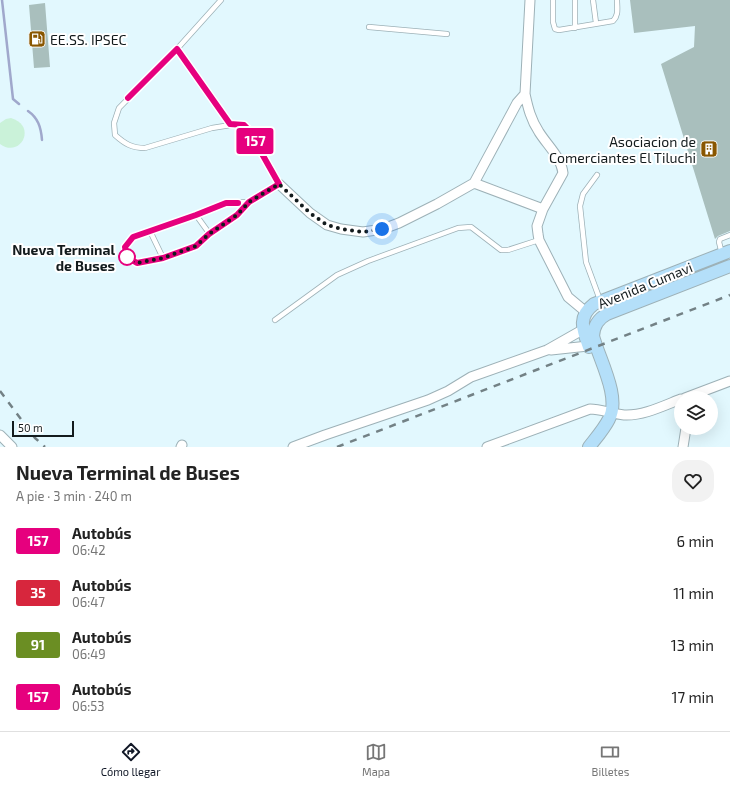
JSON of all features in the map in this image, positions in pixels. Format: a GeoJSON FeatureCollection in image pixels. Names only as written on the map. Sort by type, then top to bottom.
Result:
{"type":"FeatureCollection","features":[{"type":"Feature","properties":{"kind":"street"},"geometry":{"type":"LineString","coordinates":[[530,0],[524,94],[532,121],[562,167],[563,173],[543,209],[537,226],[539,240],[568,297],[586,312]]}},
{"type":"Feature","properties":{"kind":"street"},"geometry":{"type":"LineString","coordinates":[[279,184],[310,213],[327,225],[341,229],[363,232],[382,229],[399,223],[474,183],[517,103],[524,94]]}},
{"type":"Feature","properties":{"kind":"street"},"geometry":{"type":"LineString","coordinates":[[474,183],[543,209]]}},
{"type":"Feature","properties":{"kind":"street","name":"Avenida Cumavi"},"geometry":{"type":"LineString","coordinates":[[612,408],[588,346],[583,317],[586,312],[594,304],[601,301],[726,253]]}},
{"type":"Feature","properties":{"kind":"street","name":"Avenida Cumavi"},"geometry":{"type":"LineString","coordinates":[[612,408],[611,391],[593,336],[593,329],[600,318],[730,266]]}},
{"type":"Feature","properties":{"kind":"street"},"geometry":{"type":"LineString","coordinates":[[662,278],[668,291]]}},
{"type":"Feature","properties":{"kind":"street"},"geometry":{"type":"LineString","coordinates":[[293,447],[428,400],[448,391],[470,377],[547,350],[584,329]]}},
{"type":"Feature","properties":{"kind":"street"},"geometry":{"type":"LineString","coordinates":[[547,350],[588,346]]}},
{"type":"Feature","properties":{"kind":"street"},"geometry":{"type":"LineString","coordinates":[[704,391],[730,381]]}},
{"type":"Feature","properties":{"kind":"street"},"geometry":{"type":"LineString","coordinates":[[487,447],[590,410],[612,408],[636,415],[674,401]]}},
{"type":"Feature","properties":{"kind":"street"},"geometry":{"type":"LineString","coordinates":[[589,447],[609,420],[612,408]]}},
{"type":"Feature","properties":{"kind":"street"},"geometry":{"type":"LineString","coordinates":[[0,435],[12,447]]}},
{"type":"Feature","properties":{"kind":"street"},"geometry":{"type":"LineString","coordinates":[[683,447],[685,435]]}},
{"type":"Feature","properties":{"kind":"lane"},"geometry":{"type":"LineString","coordinates":[[221,0],[177,49],[118,108],[114,123],[115,135],[127,145],[137,148],[146,148],[212,128],[230,124],[244,125],[248,129],[279,184],[249,202],[237,215],[209,234],[196,246],[163,258],[137,263],[127,257],[125,247],[133,237],[226,203],[249,202]]}},
{"type":"Feature","properties":{"kind":"lane"},"geometry":{"type":"LineString","coordinates":[[553,0],[552,22],[555,29],[559,30],[613,21],[616,18],[616,0]]}},
{"type":"Feature","properties":{"kind":"lane"},"geometry":{"type":"LineString","coordinates":[[575,0],[575,28]]}},
{"type":"Feature","properties":{"kind":"lane"},"geometry":{"type":"LineString","coordinates":[[593,0],[596,23]]}},
{"type":"Feature","properties":{"kind":"lane"},"geometry":{"type":"LineString","coordinates":[[369,27],[447,34]]}},
{"type":"Feature","properties":{"kind":"lane"},"geometry":{"type":"LineString","coordinates":[[177,49],[230,124]]}},
{"type":"Feature","properties":{"kind":"lane"},"geometry":{"type":"LineString","coordinates":[[598,175],[583,194],[580,206],[586,262],[601,301]]}},
{"type":"Feature","properties":{"kind":"lane"},"geometry":{"type":"LineString","coordinates":[[196,215],[209,234]]}},
{"type":"Feature","properties":{"kind":"lane"},"geometry":{"type":"LineString","coordinates":[[275,320],[337,275],[458,228],[471,227],[501,250],[508,250],[539,240]]}},
{"type":"Feature","properties":{"kind":"lane"},"geometry":{"type":"LineString","coordinates":[[150,231],[163,258]]}},
{"type":"Feature","properties":{"kind":"lane"},"geometry":{"type":"LineString","coordinates":[[726,253],[719,242],[720,239],[730,235]]}},
{"type":"Feature","properties":{"kind":"green space"},"geometry":{"type":"Polygon","coordinates":[[[11,118],[19,122],[25,134],[23,140],[19,144],[14,147],[7,148],[0,144],[0,123],[11,118]]]}},
{"type":"Feature","properties":{"kind":"building","name":"Asociacion de Comerciantes El Tiluchi"},"geometry":{"type":"Polygon","coordinates":[[[630,0],[730,0],[730,231],[718,236],[715,239],[661,64],[694,47],[695,26],[634,33],[630,0]]]}},
{"type":"Feature","properties":{"kind":"building"},"geometry":{"type":"Polygon","coordinates":[[[45,3],[50,67],[34,68],[29,5],[45,3]]]}},
{"type":"Feature","properties":{"kind":"waterway"},"geometry":{"type":"LineString","coordinates":[[2,0],[13,99],[19,104]]}},
{"type":"Feature","properties":{"kind":"waterway"},"geometry":{"type":"LineString","coordinates":[[28,111],[38,123],[42,140]]}},
{"type":"Feature","properties":{"kind":"railway"},"geometry":{"type":"LineString","coordinates":[[337,447],[730,295]]}},
{"type":"Feature","properties":{"kind":"railway"},"geometry":{"type":"LineString","coordinates":[[0,391],[35,438],[45,447]]}},
{"type":"Feature","properties":{"kind":"bus line","name":"157"},"geometry":{"type":"LineString","coordinates":[[128,98],[177,49],[230,124],[244,125],[248,129],[279,184],[249,202],[237,215],[209,234],[196,246],[163,258],[137,263],[127,257],[125,247],[133,237],[226,203],[238,203]]}},
{"type":"Feature","properties":{"kind":"place","name":"EE.SS. IPSEC"},"geometry":{"type":"Point","coordinates":[37,39]}},
{"type":"Feature","properties":{"kind":"place","name":"Asociacion de Comerciantes El Tiluchi"},"geometry":{"type":"Point","coordinates":[709,149]}},
{"type":"Feature","properties":{"kind":"place","name":"Nueva Terminal de Buses"},"geometry":{"type":"Point","coordinates":[127,257]}},
{"type":"Feature","properties":{"kind":"route"},"geometry":{"type":"LineString","coordinates":[[127,257],[137,263],[163,258],[196,246],[209,234],[237,215],[249,202],[279,184],[310,213],[327,225],[341,229],[363,232],[382,229]]}}]}
